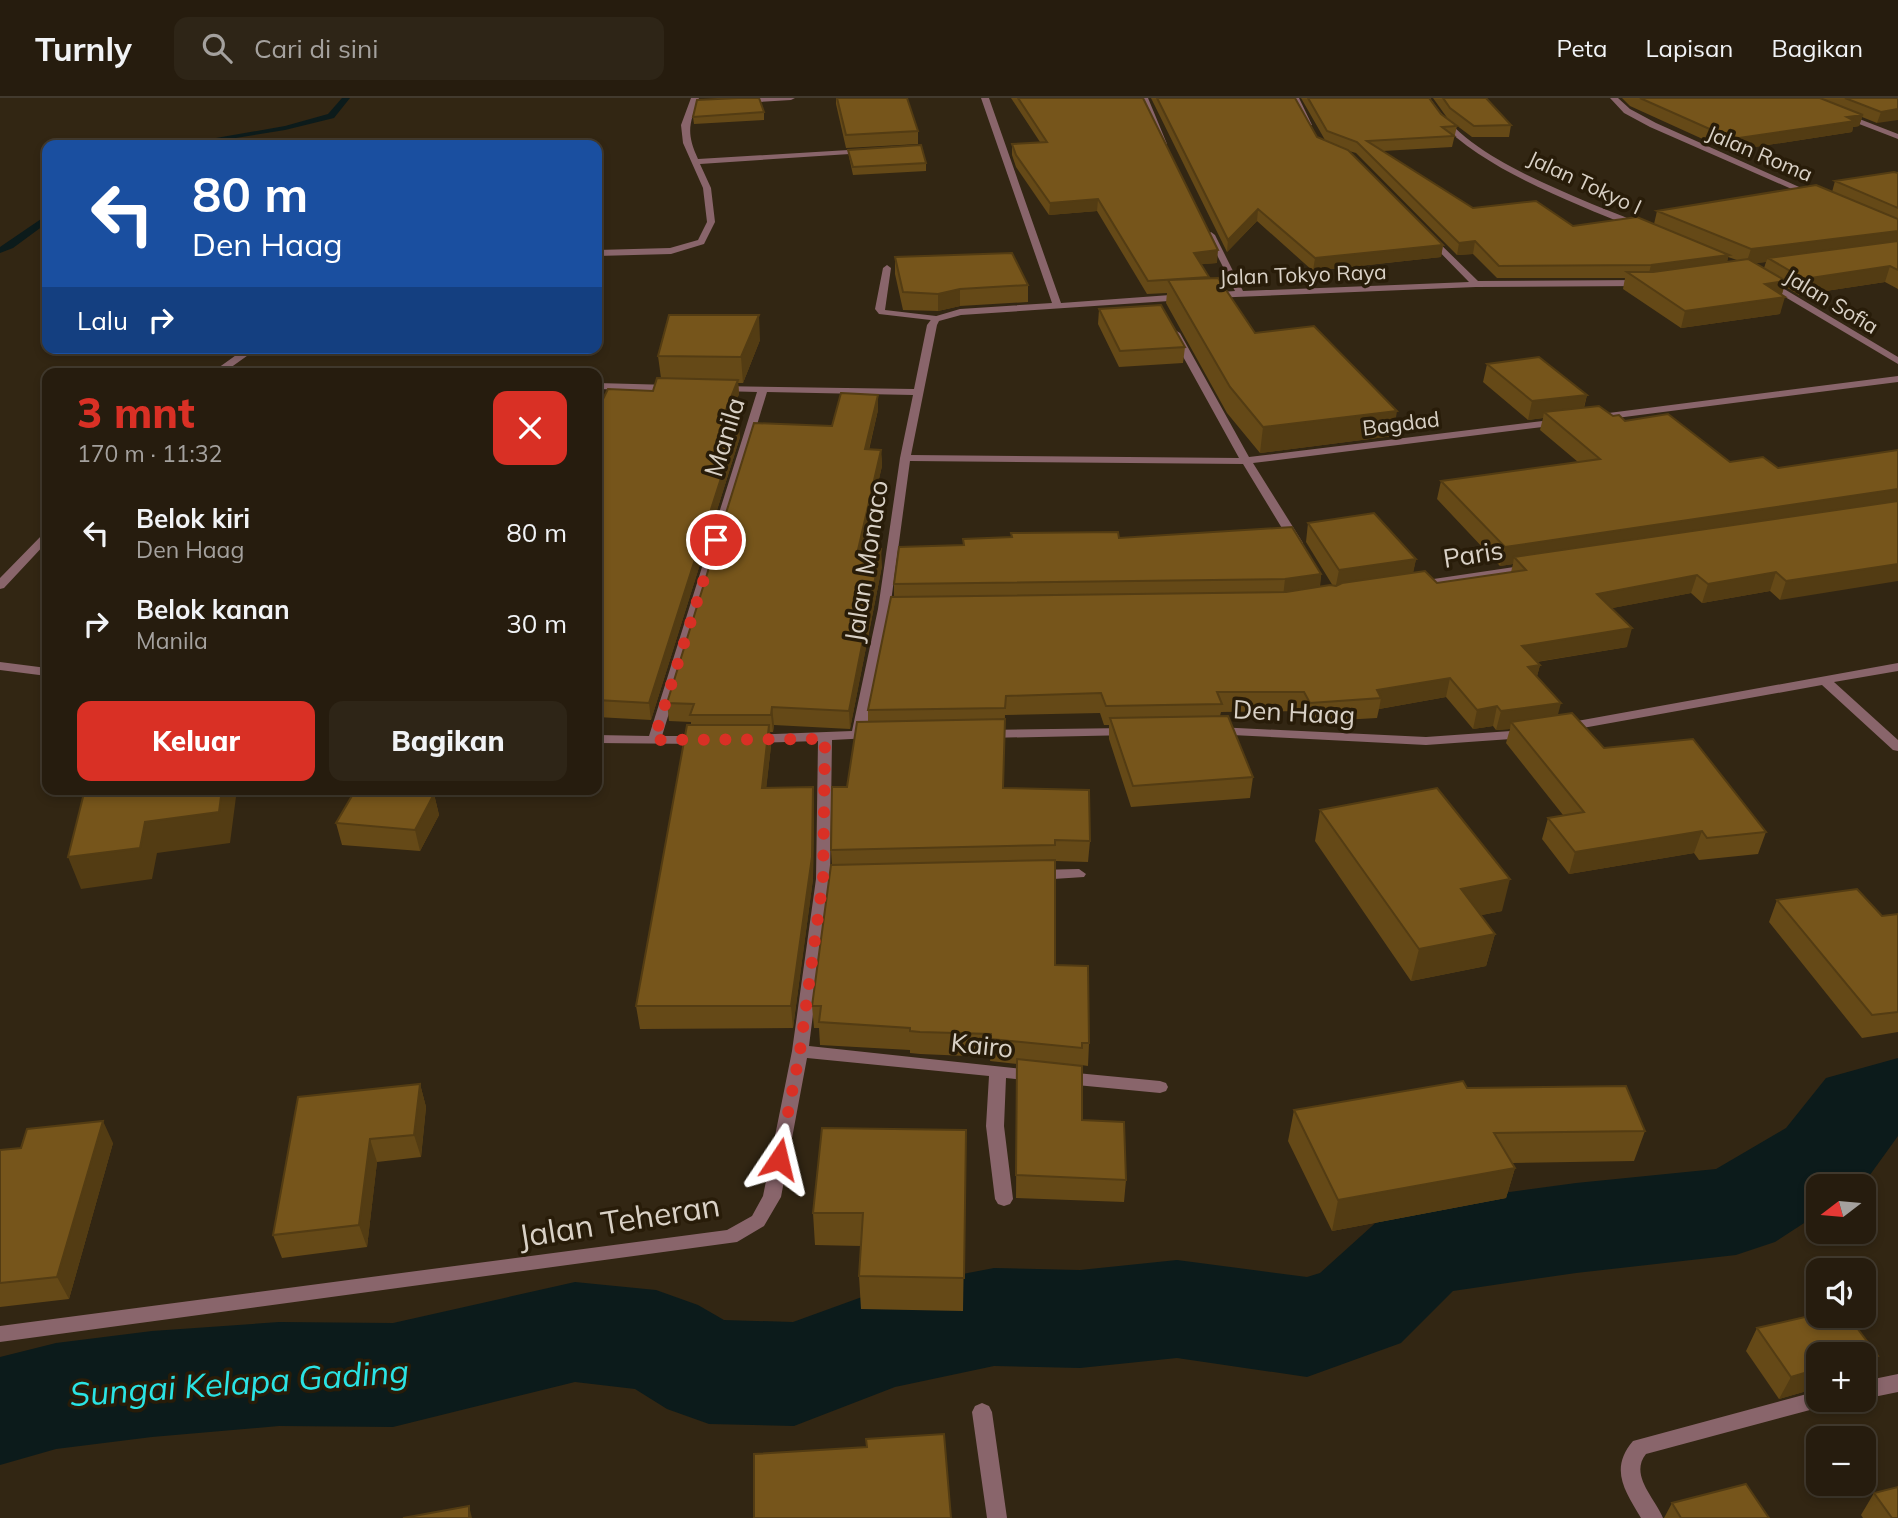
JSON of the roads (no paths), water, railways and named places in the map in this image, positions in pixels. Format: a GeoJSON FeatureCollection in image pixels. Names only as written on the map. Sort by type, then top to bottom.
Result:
{"type":"FeatureCollection","features":[{"type":"Feature","properties":{"kind":"street"},"geometry":{"type":"LineString","coordinates":[[729,101],[791,98]]}},
{"type":"Feature","properties":{"kind":"street"},"geometry":{"type":"LineString","coordinates":[[985,98],[1057,305]]}},
{"type":"Feature","properties":{"kind":"street"},"geometry":{"type":"LineString","coordinates":[[1144,98],[1167,147]]}},
{"type":"Feature","properties":{"kind":"street"},"geometry":{"type":"LineString","coordinates":[[1296,98],[1315,133]]}},
{"type":"Feature","properties":{"kind":"street","name":"Jalan Tokyo I"},"geometry":{"type":"LineString","coordinates":[[1426,98],[1432,110],[1445,123],[1480,150],[1583,202],[1646,229]]}},
{"type":"Feature","properties":{"kind":"street","name":"Jalan Roma"},"geometry":{"type":"LineString","coordinates":[[1614,98],[1627,111],[1653,125],[1817,197]]}},
{"type":"Feature","properties":{"kind":"street"},"geometry":{"type":"LineString","coordinates":[[602,253],[671,251],[701,242],[711,222],[707,188],[687,143],[685,125],[694,101],[705,103]]}},
{"type":"Feature","properties":{"kind":"street"},"geometry":{"type":"LineString","coordinates":[[1835,111],[1898,137]]}},
{"type":"Feature","properties":{"kind":"street"},"geometry":{"type":"LineString","coordinates":[[695,162],[870,151]]}},
{"type":"Feature","properties":{"kind":"street"},"geometry":{"type":"LineString","coordinates":[[1203,220],[1240,293]]}},
{"type":"Feature","properties":{"kind":"street"},"geometry":{"type":"LineString","coordinates":[[1428,235],[1476,285]]}},
{"type":"Feature","properties":{"kind":"street"},"geometry":{"type":"LineString","coordinates":[[708,388],[918,392],[932,325],[936,319],[882,312],[880,309],[887,268]]}},
{"type":"Feature","properties":{"kind":"street","name":"Jalan Sofia"},"geometry":{"type":"LineString","coordinates":[[1760,278],[1898,361]]}},
{"type":"Feature","properties":{"kind":"street","name":"Jalan Tokyo Raya"},"geometry":{"type":"LineString","coordinates":[[1204,295],[1648,282]]}},
{"type":"Feature","properties":{"kind":"street","name":"Jalan Tokyo Raya"},"geometry":{"type":"LineString","coordinates":[[936,319],[960,312],[1192,296]]}},
{"type":"Feature","properties":{"kind":"street"},"geometry":{"type":"LineString","coordinates":[[1156,299],[1162,310]]}},
{"type":"Feature","properties":{"kind":"street"},"geometry":{"type":"LineString","coordinates":[[1168,322],[1246,461],[1304,553]]}},
{"type":"Feature","properties":{"kind":"street"},"geometry":{"type":"LineString","coordinates":[[223,368],[244,354]]}},
{"type":"Feature","properties":{"kind":"street"},"geometry":{"type":"LineString","coordinates":[[1579,419],[1898,379]]}},
{"type":"Feature","properties":{"kind":"street"},"geometry":{"type":"LineString","coordinates":[[602,388],[608,391],[680,388]]}},
{"type":"Feature","properties":{"kind":"street","name":"Manila"},"geometry":{"type":"LineString","coordinates":[[654,740],[763,389]]}},
{"type":"Feature","properties":{"kind":"street","name":"Jalan Monaco"},"geometry":{"type":"LineString","coordinates":[[858,736],[884,608],[905,458],[918,392]]}},
{"type":"Feature","properties":{"kind":"street","name":"Bagdad"},"geometry":{"type":"LineString","coordinates":[[905,458],[1246,461],[1565,421]]}},
{"type":"Feature","properties":{"kind":"street"},"geometry":{"type":"LineString","coordinates":[[0,585],[42,541]]}},
{"type":"Feature","properties":{"kind":"street","name":"Paris"},"geometry":{"type":"LineString","coordinates":[[1401,588],[1539,567]]}},
{"type":"Feature","properties":{"kind":"street"},"geometry":{"type":"LineString","coordinates":[[884,608],[898,608]]}},
{"type":"Feature","properties":{"kind":"street"},"geometry":{"type":"LineString","coordinates":[[0,666],[42,671]]}},
{"type":"Feature","properties":{"kind":"street","name":"Den Haag"},"geometry":{"type":"LineString","coordinates":[[1207,731],[1283,731],[1413,741],[1471,740],[1540,732],[1898,667]]}},
{"type":"Feature","properties":{"kind":"street"},"geometry":{"type":"LineString","coordinates":[[1824,680],[1898,747]]}},
{"type":"Feature","properties":{"kind":"street"},"geometry":{"type":"LineString","coordinates":[[970,734],[1137,732]]}},
{"type":"Feature","properties":{"kind":"street"},"geometry":{"type":"LineString","coordinates":[[602,739],[825,739],[886,735]]}},
{"type":"Feature","properties":{"kind":"street","name":"Jalan Teheran"},"geometry":{"type":"LineString","coordinates":[[0,1334],[731,1237],[758,1221],[772,1197],[829,879],[825,739]]}},
{"type":"Feature","properties":{"kind":"street"},"geometry":{"type":"LineString","coordinates":[[1025,875],[1079,874]]}},
{"type":"Feature","properties":{"kind":"street","name":"Kairo"},"geometry":{"type":"LineString","coordinates":[[800,1051],[1160,1087]]}},
{"type":"Feature","properties":{"kind":"street"},"geometry":{"type":"LineString","coordinates":[[998,1071],[995,1126],[1004,1199]]}},
{"type":"Feature","properties":{"kind":"street"},"geometry":{"type":"LineString","coordinates":[[1876,1388],[1898,1383]]}},
{"type":"Feature","properties":{"kind":"street"},"geometry":{"type":"LineString","coordinates":[[1653,1518],[1633,1483],[1628,1468],[1631,1455],[1640,1447],[1806,1403]]}},
{"type":"Feature","properties":{"kind":"street"},"geometry":{"type":"LineString","coordinates":[[982,1412],[997,1518]]}},
{"type":"Feature","properties":{"kind":"waterway"},"geometry":{"type":"LineString","coordinates":[[211,140],[285,128],[331,116],[346,98]]}},
{"type":"Feature","properties":{"kind":"waterway"},"geometry":{"type":"LineString","coordinates":[[0,250],[10,246],[42,223]]}},
{"type":"Feature","properties":{"kind":"waterway","name":"Sungai Kelapa Gading"},"geometry":{"type":"LineString","coordinates":[[0,1411],[56,1396],[152,1384],[279,1374],[393,1375],[575,1332],[656,1341],[709,1372],[794,1374],[884,1339],[994,1317],[1080,1319],[1177,1309],[1307,1327],[1360,1308],[1422,1250],[1576,1228],[1736,1211],[1824,1157],[1863,1106],[1898,1097]]}}]}
